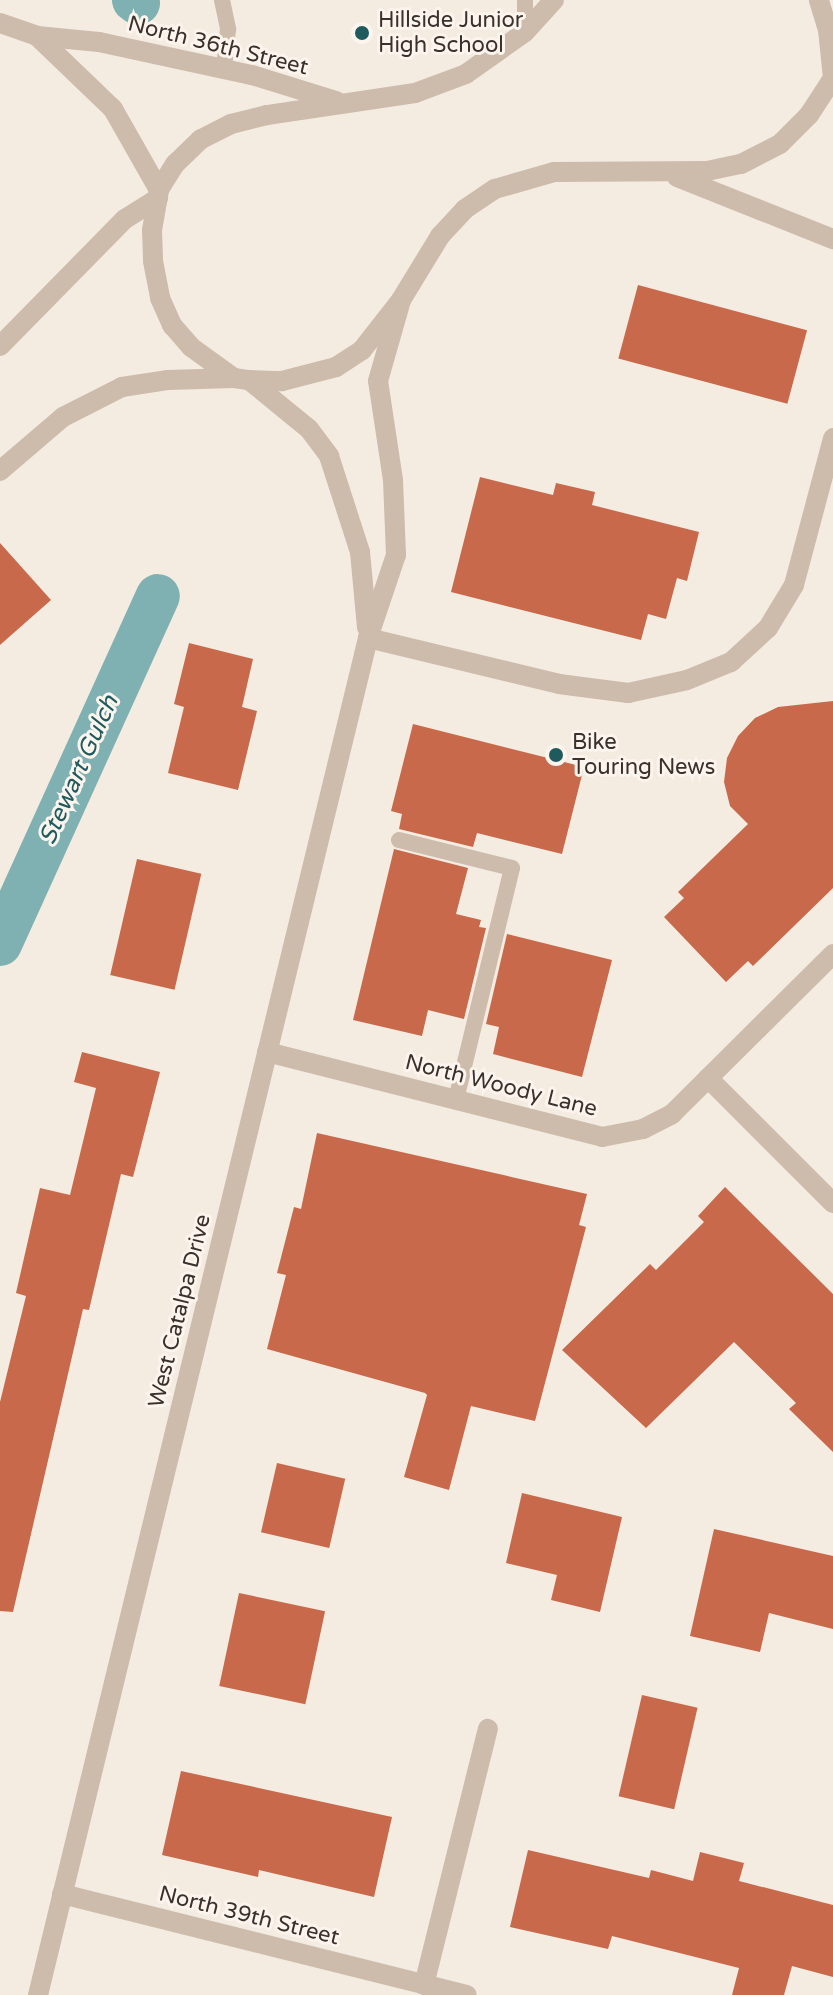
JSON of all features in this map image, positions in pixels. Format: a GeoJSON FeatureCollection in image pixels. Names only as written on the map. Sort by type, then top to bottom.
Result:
{"type":"FeatureCollection","features":[{"type":"Feature","properties":{"kind":"street"},"geometry":{"type":"LineString","coordinates":[[0,346],[125,219],[159,194],[175,164],[201,139],[231,124],[267,115],[415,93],[466,74],[525,32],[554,0]]}},
{"type":"Feature","properties":{"kind":"street"},"geometry":{"type":"LineString","coordinates":[[0,471],[63,417],[122,387],[168,380],[282,381],[336,367],[362,350],[401,300],[440,236],[465,209],[495,189],[554,172],[584,169],[669,174],[741,164],[780,144],[809,115],[832,82],[828,30],[819,0]]}},
{"type":"Feature","properties":{"kind":"street","name":"North 36th Street"},"geometry":{"type":"LineString","coordinates":[[0,23],[37,36],[99,42],[224,69],[339,103]]}},
{"type":"Feature","properties":{"kind":"street","name":"North 36th Street"},"geometry":{"type":"LineString","coordinates":[[37,36],[113,109],[159,194]]}},
{"type":"Feature","properties":{"kind":"street"},"geometry":{"type":"LineString","coordinates":[[669,174],[833,239]]}},
{"type":"Feature","properties":{"kind":"street","name":"West Catalpa Drive"},"geometry":{"type":"LineString","coordinates":[[159,194],[152,230],[160,298],[172,325],[191,347],[309,429],[329,456],[360,552],[368,638]]}},
{"type":"Feature","properties":{"kind":"street","name":"West Catalpa Drive"},"geometry":{"type":"LineString","coordinates":[[38,1995],[368,638],[396,555],[393,480],[378,381],[401,300]]}},
{"type":"Feature","properties":{"kind":"street"},"geometry":{"type":"LineString","coordinates":[[368,638],[559,684],[628,693],[687,680],[731,662],[768,628],[794,585],[833,438]]}},
{"type":"Feature","properties":{"kind":"street","name":"North Woody Lane"},"geometry":{"type":"LineString","coordinates":[[267,1052],[602,1137],[643,1129],[672,1114],[833,954]]}},
{"type":"Feature","properties":{"kind":"street"},"geometry":{"type":"LineString","coordinates":[[708,1078],[833,1203]]}},
{"type":"Feature","properties":{"kind":"street"},"geometry":{"type":"LineString","coordinates":[[424,1985],[488,1729]]}},
{"type":"Feature","properties":{"kind":"street","name":"North 39th Street"},"geometry":{"type":"LineString","coordinates":[[62,1894],[467,1995]]}},
{"type":"Feature","properties":{"kind":"lane"},"geometry":{"type":"LineString","coordinates":[[222,0],[227,21],[224,69]]}},
{"type":"Feature","properties":{"kind":"lane"},"geometry":{"type":"LineString","coordinates":[[525,0],[525,32]]}},
{"type":"Feature","properties":{"kind":"lane"},"geometry":{"type":"LineString","coordinates":[[399,840],[512,868],[456,1100]]}},
{"type":"Feature","properties":{"kind":"building"},"geometry":{"type":"Polygon","coordinates":[[[638,285],[807,330],[787,404],[618,358],[638,285]]]}},
{"type":"Feature","properties":{"kind":"building"},"geometry":{"type":"Polygon","coordinates":[[[480,477],[553,495],[556,483],[595,492],[592,505],[699,532],[687,581],[677,578],[666,619],[648,614],[641,640],[451,592],[480,477]]]}},
{"type":"Feature","properties":{"kind":"building"},"geometry":{"type":"Polygon","coordinates":[[[0,543],[51,600],[0,645],[0,543]]]}},
{"type":"Feature","properties":{"kind":"building"},"geometry":{"type":"Polygon","coordinates":[[[189,643],[253,659],[242,707],[257,711],[238,790],[168,773],[184,707],[174,704],[189,643]]]}},
{"type":"Feature","properties":{"kind":"building"},"geometry":{"type":"Polygon","coordinates":[[[833,701],[833,888],[753,966],[748,961],[726,982],[664,917],[684,898],[678,892],[748,824],[730,806],[724,782],[727,758],[738,736],[755,718],[778,707],[833,701]]]}},
{"type":"Feature","properties":{"kind":"building"},"geometry":{"type":"Polygon","coordinates":[[[413,724],[584,767],[562,854],[477,833],[473,847],[399,829],[402,814],[391,811],[413,724]]]}},
{"type":"Feature","properties":{"kind":"building"},"geometry":{"type":"Polygon","coordinates":[[[394,849],[468,868],[456,914],[481,920],[479,927],[486,928],[464,1019],[428,1010],[422,1036],[353,1020],[394,849]]]}},
{"type":"Feature","properties":{"kind":"building"},"geometry":{"type":"Polygon","coordinates":[[[137,859],[201,874],[175,990],[110,975],[137,859]]]}},
{"type":"Feature","properties":{"kind":"building"},"geometry":{"type":"Polygon","coordinates":[[[507,934],[612,960],[582,1077],[493,1054],[499,1027],[486,1024],[507,934]]]}},
{"type":"Feature","properties":{"kind":"building"},"geometry":{"type":"Polygon","coordinates":[[[82,1052],[160,1072],[133,1177],[121,1174],[89,1310],[83,1309],[13,1612],[0,1611],[0,1402],[26,1296],[16,1293],[40,1188],[70,1195],[96,1088],[74,1082],[82,1052]]]}},
{"type":"Feature","properties":{"kind":"building"},"geometry":{"type":"Polygon","coordinates":[[[317,1133],[587,1194],[579,1225],[586,1227],[535,1421],[471,1406],[449,1490],[404,1477],[427,1395],[425,1393],[267,1349],[286,1275],[277,1273],[294,1207],[301,1209],[317,1133]]]}},
{"type":"Feature","properties":{"kind":"building"},"geometry":{"type":"Polygon","coordinates":[[[725,1187],[833,1294],[833,1452],[789,1409],[796,1403],[734,1342],[646,1428],[562,1350],[650,1264],[656,1270],[704,1222],[698,1216],[725,1187]]]}},
{"type":"Feature","properties":{"kind":"building"},"geometry":{"type":"Polygon","coordinates":[[[277,1463],[345,1479],[329,1548],[261,1532],[277,1463]]]}},
{"type":"Feature","properties":{"kind":"building"},"geometry":{"type":"Polygon","coordinates":[[[522,1493],[622,1517],[600,1612],[551,1600],[557,1575],[506,1563],[522,1493]]]}},
{"type":"Feature","properties":{"kind":"building"},"geometry":{"type":"Polygon","coordinates":[[[714,1529],[833,1556],[833,1629],[769,1613],[760,1652],[690,1636],[714,1529]]]}},
{"type":"Feature","properties":{"kind":"building"},"geometry":{"type":"Polygon","coordinates":[[[239,1593],[325,1611],[305,1704],[219,1686],[239,1593]]]}},
{"type":"Feature","properties":{"kind":"building"},"geometry":{"type":"Polygon","coordinates":[[[642,1695],[698,1708],[674,1809],[619,1796],[642,1695]]]}},
{"type":"Feature","properties":{"kind":"building"},"geometry":{"type":"Polygon","coordinates":[[[181,1771],[392,1817],[374,1897],[259,1870],[258,1877],[162,1855],[181,1771]]]}},
{"type":"Feature","properties":{"kind":"building"},"geometry":{"type":"Polygon","coordinates":[[[528,1850],[649,1878],[651,1870],[693,1881],[700,1852],[744,1863],[739,1881],[833,1905],[833,1977],[792,1966],[784,1995],[732,1995],[739,1968],[612,1936],[608,1949],[510,1927],[528,1850]]]}},
{"type":"Feature","properties":{"kind":"waterway","name":"Stewart Gulch"},"geometry":{"type":"LineString","coordinates":[[134,0],[138,3]]}},
{"type":"Feature","properties":{"kind":"waterway","name":"Stewart Gulch"},"geometry":{"type":"LineString","coordinates":[[0,944],[158,596]]}},
{"type":"Feature","properties":{"kind":"place","name":"Hillside Junior High School"},"geometry":{"type":"Point","coordinates":[362,33]}},
{"type":"Feature","properties":{"kind":"place","name":"Bike Touring News"},"geometry":{"type":"Point","coordinates":[556,755]}}]}
